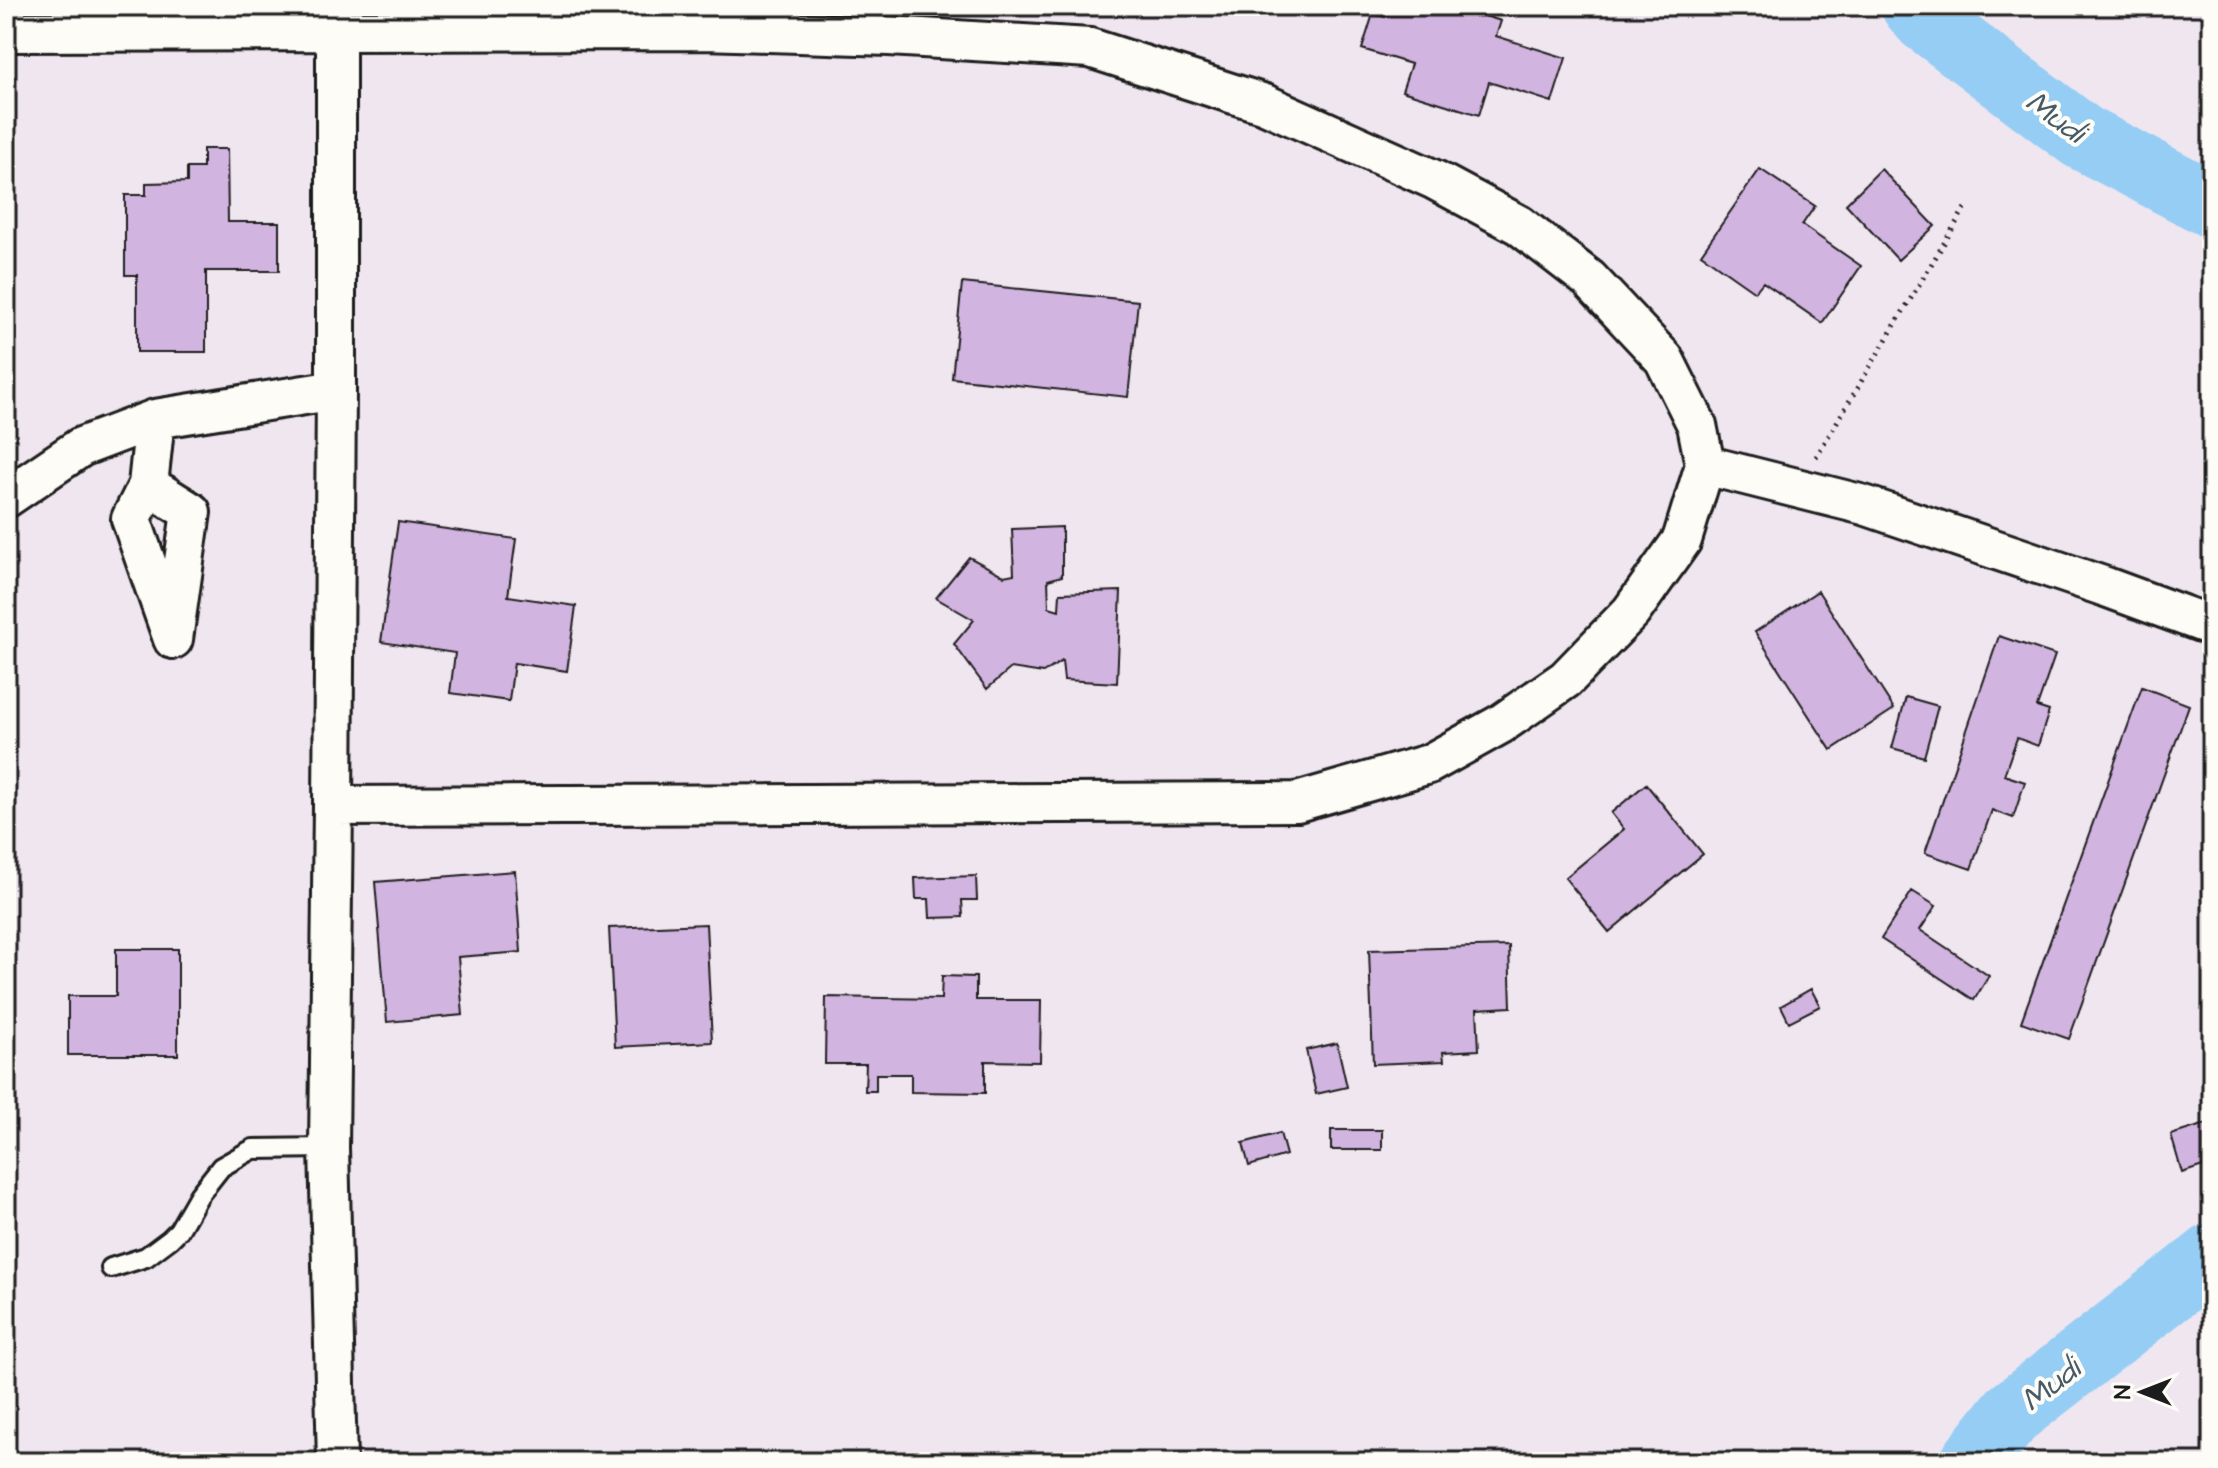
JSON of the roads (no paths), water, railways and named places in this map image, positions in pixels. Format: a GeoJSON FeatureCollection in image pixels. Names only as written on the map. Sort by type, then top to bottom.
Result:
{"type":"FeatureCollection","features":[{"type":"Feature","properties":{"kind":"street"},"geometry":{"type":"LineString","coordinates":[[6,32],[273,19],[336,31],[704,30],[889,36],[1090,48],[1265,104],[1435,180],[1519,225],[1589,279],[1664,359],[1697,425],[1705,465],[1682,540],[1631,612],[1566,679],[1501,724],[1429,764],[1297,802],[333,806]]}},
{"type":"Feature","properties":{"kind":"street"},"geometry":{"type":"LineString","coordinates":[[336,31],[329,1148],[337,1462]]}},
{"type":"Feature","properties":{"kind":"street"},"geometry":{"type":"LineString","coordinates":[[6,498],[81,447],[155,419],[336,390]]}},
{"type":"Feature","properties":{"kind":"street"},"geometry":{"type":"LineString","coordinates":[[148,485],[155,419]]}},
{"type":"Feature","properties":{"kind":"street"},"geometry":{"type":"LineString","coordinates":[[1705,465],[1864,505],[2212,626]]}},
{"type":"Feature","properties":{"kind":"lane"},"geometry":{"type":"LineString","coordinates":[[111,1268],[146,1257],[170,1239],[221,1167],[253,1149],[329,1148]]}},
{"type":"Feature","properties":{"kind":"waterway","name":"Mudi"},"geometry":{"type":"LineString","coordinates":[[1914,6],[1925,19],[2082,137],[2212,205]]}},
{"type":"Feature","properties":{"kind":"waterway","name":"Mudi"},"geometry":{"type":"LineString","coordinates":[[1973,1462],[2012,1413],[2212,1257]]}}]}
